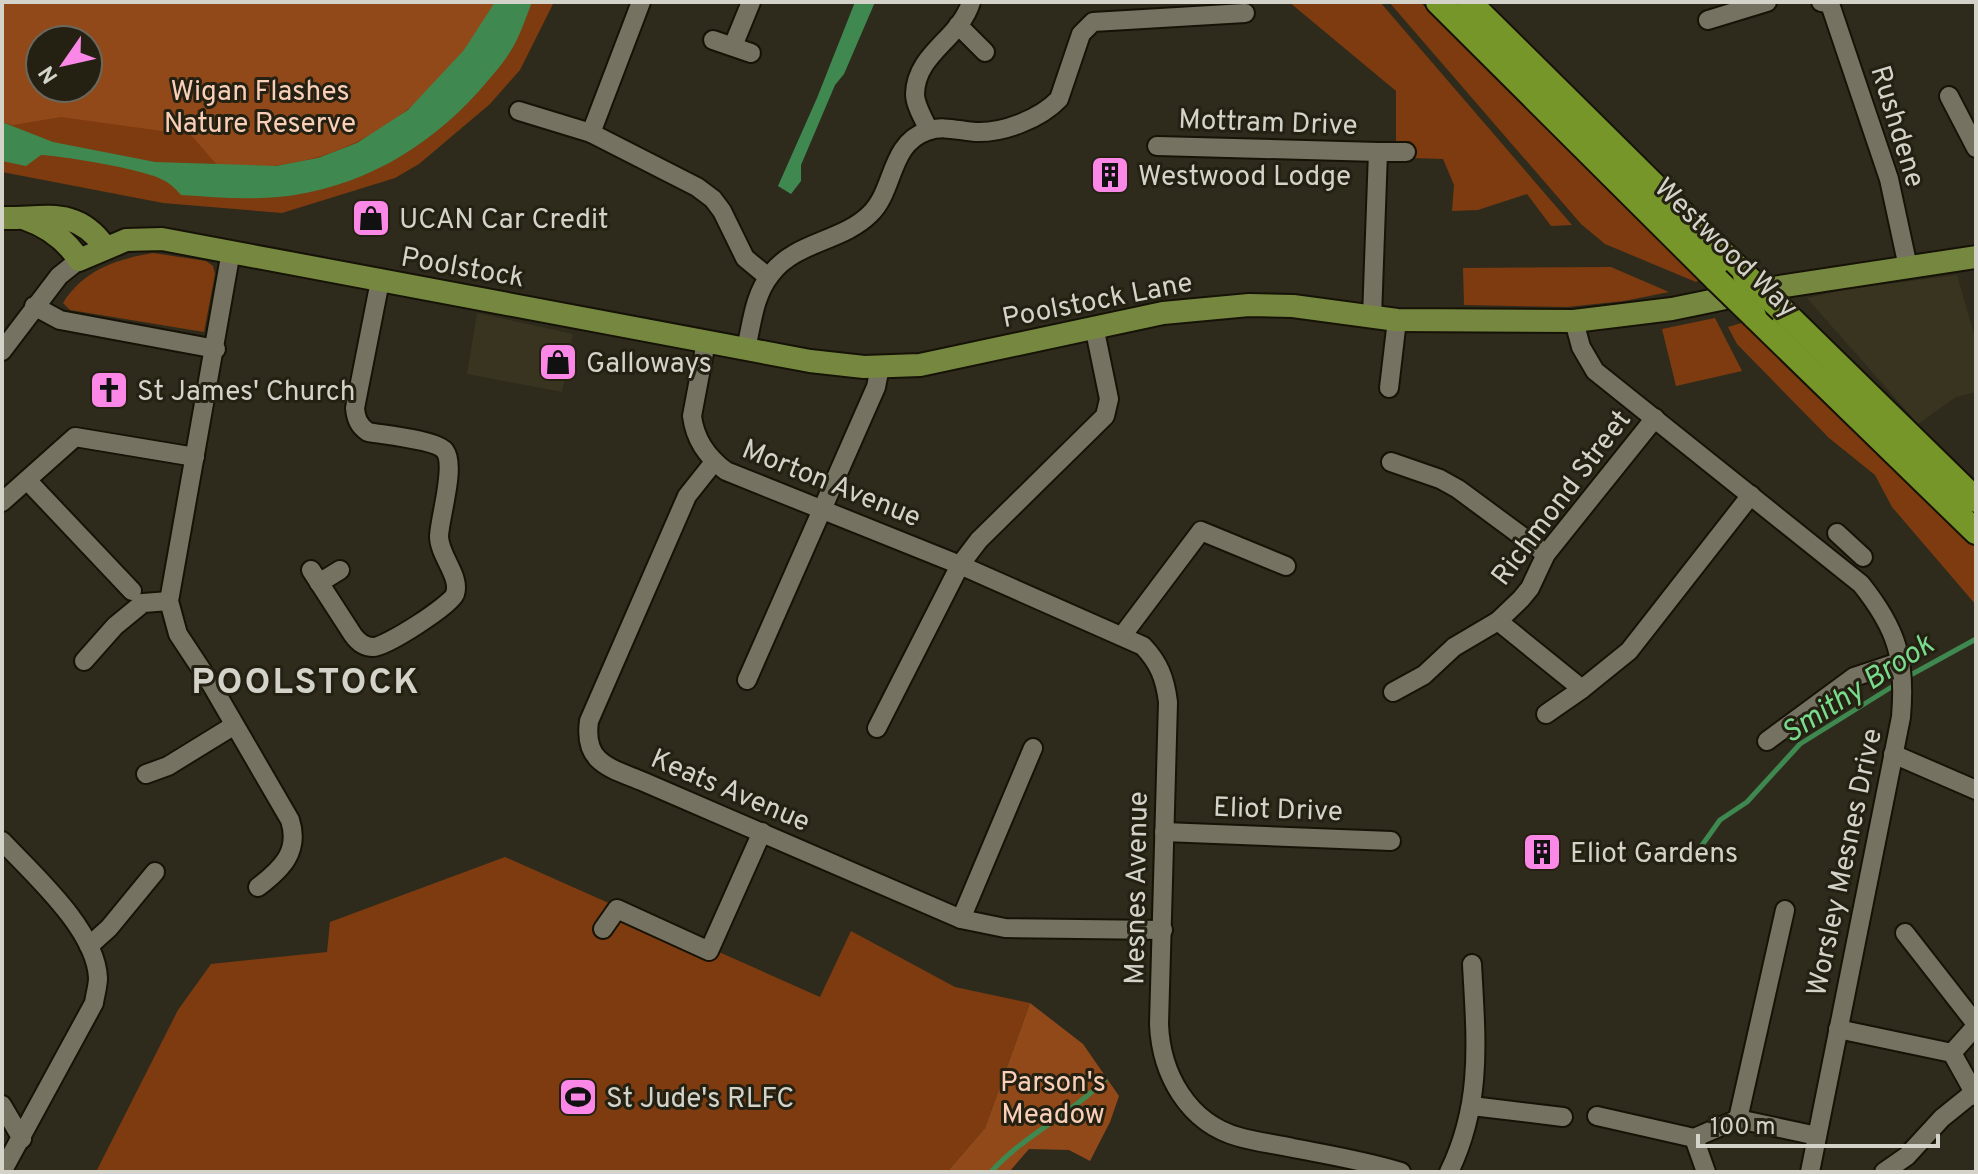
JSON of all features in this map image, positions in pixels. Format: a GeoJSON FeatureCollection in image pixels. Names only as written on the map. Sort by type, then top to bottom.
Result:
{"type":"FeatureCollection","features":[{"type":"Feature","properties":{"kind":"highway","name":"Westwood Way"},"geometry":{"type":"LineString","coordinates":[[1438,2],[1976,532]]}},
{"type":"Feature","properties":{"kind":"highway","name":"Westwood Way"},"geometry":{"type":"LineString","coordinates":[[1469,2],[1976,500]]}},
{"type":"Feature","properties":{"kind":"main road"},"geometry":{"type":"LineString","coordinates":[[2,218],[68,218],[89,228],[105,247]]}},
{"type":"Feature","properties":{"kind":"main road"},"geometry":{"type":"LineString","coordinates":[[26,219],[49,229],[67,244],[79,260]]}},
{"type":"Feature","properties":{"kind":"main road","name":"Poolstock"},"geometry":{"type":"LineString","coordinates":[[79,260],[126,240],[149,238],[810,361]]}},
{"type":"Feature","properties":{"kind":"main road","name":"Poolstock Lane"},"geometry":{"type":"LineString","coordinates":[[810,361],[880,367],[920,365],[1094,326],[1202,307],[1293,306],[1397,320],[1574,321],[1672,309],[1764,289],[1976,257]]}},
{"type":"Feature","properties":{"kind":"street"},"geometry":{"type":"LineString","coordinates":[[591,133],[641,2]]}},
{"type":"Feature","properties":{"kind":"street"},"geometry":{"type":"LineString","coordinates":[[733,46],[751,2]]}},
{"type":"Feature","properties":{"kind":"street"},"geometry":{"type":"LineString","coordinates":[[929,130],[914,96],[921,67],[958,25],[971,2]]}},
{"type":"Feature","properties":{"kind":"street"},"geometry":{"type":"LineString","coordinates":[[1716,13],[1767,2]]}},
{"type":"Feature","properties":{"kind":"street","name":"Rushdene"},"geometry":{"type":"LineString","coordinates":[[1828,3],[1889,179],[1908,267]]}},
{"type":"Feature","properties":{"kind":"street"},"geometry":{"type":"LineString","coordinates":[[746,349],[758,294],[768,277],[789,256],[840,233],[873,212],[904,147],[916,136],[945,128],[990,132],[1052,107],[1059,99],[1081,34],[1093,22],[1245,13]]}},
{"type":"Feature","properties":{"kind":"street"},"geometry":{"type":"LineString","coordinates":[[958,25],[985,52]]}},
{"type":"Feature","properties":{"kind":"street"},"geometry":{"type":"LineString","coordinates":[[713,40],[751,53]]}},
{"type":"Feature","properties":{"kind":"street"},"geometry":{"type":"LineString","coordinates":[[1949,96],[1976,148]]}},
{"type":"Feature","properties":{"kind":"street"},"geometry":{"type":"LineString","coordinates":[[519,111],[591,133],[697,187],[713,199],[722,211],[745,258],[768,277]]}},
{"type":"Feature","properties":{"kind":"street","name":"Mottram Drive"},"geometry":{"type":"LineString","coordinates":[[1157,146],[1406,152]]}},
{"type":"Feature","properties":{"kind":"street","name":"Mottram Drive"},"geometry":{"type":"LineString","coordinates":[[1372,317],[1378,152]]}},
{"type":"Feature","properties":{"kind":"street"},"geometry":{"type":"LineString","coordinates":[[231,251],[169,601],[178,634],[211,684],[293,829],[288,860],[258,887]]}},
{"type":"Feature","properties":{"kind":"street"},"geometry":{"type":"LineString","coordinates":[[2,351],[59,276],[79,260]]}},
{"type":"Feature","properties":{"kind":"street"},"geometry":{"type":"LineString","coordinates":[[340,570],[315,577],[353,635],[358,641],[372,647],[399,636],[450,602],[456,592],[439,544],[440,516],[450,467],[446,453],[436,445],[368,432],[356,416],[356,399],[380,281]]}},
{"type":"Feature","properties":{"kind":"street"},"geometry":{"type":"LineString","coordinates":[[34,306],[60,320],[216,349]]}},
{"type":"Feature","properties":{"kind":"street"},"geometry":{"type":"LineString","coordinates":[[1389,388],[1397,320]]}},
{"type":"Feature","properties":{"kind":"street","name":"Worsley Mesnes Drive"},"geometry":{"type":"LineString","coordinates":[[1574,321],[1581,347],[1595,371],[1861,584],[1883,610],[1898,643],[1904,690],[1810,1172]]}},
{"type":"Feature","properties":{"kind":"street"},"geometry":{"type":"LineString","coordinates":[[877,728],[960,565],[979,540],[1105,416],[1109,399],[1094,326]]}},
{"type":"Feature","properties":{"kind":"street","name":"Morton Avenue"},"geometry":{"type":"LineString","coordinates":[[706,342],[692,416],[699,440],[714,462],[726,471],[960,565]]}},
{"type":"Feature","properties":{"kind":"street"},"geometry":{"type":"LineString","coordinates":[[747,680],[876,387],[880,367]]}},
{"type":"Feature","properties":{"kind":"street","name":"Richmond Street"},"geometry":{"type":"LineString","coordinates":[[1393,692],[1415,682],[1454,647],[1498,621],[1530,588],[1546,554],[1655,418]]}},
{"type":"Feature","properties":{"kind":"street"},"geometry":{"type":"LineString","coordinates":[[2,502],[75,437],[195,457]]}},
{"type":"Feature","properties":{"kind":"street","name":"Keats Avenue"},"geometry":{"type":"LineString","coordinates":[[714,462],[687,496],[589,721],[590,751],[604,764],[961,919],[1005,928],[1163,930]]}},
{"type":"Feature","properties":{"kind":"street"},"geometry":{"type":"LineString","coordinates":[[1391,462],[1415,478],[1458,489],[1546,554]]}},
{"type":"Feature","properties":{"kind":"street"},"geometry":{"type":"LineString","coordinates":[[27,480],[132,591]]}},
{"type":"Feature","properties":{"kind":"street"},"geometry":{"type":"LineString","coordinates":[[1546,714],[1629,651],[1751,495]]}},
{"type":"Feature","properties":{"kind":"street"},"geometry":{"type":"LineString","coordinates":[[1122,636],[1201,531],[1286,566]]}},
{"type":"Feature","properties":{"kind":"street"},"geometry":{"type":"LineString","coordinates":[[1831,559],[1842,536],[1863,557]]}},
{"type":"Feature","properties":{"kind":"street","name":"Mesnes Avenue"},"geometry":{"type":"LineString","coordinates":[[960,565],[1143,646],[1162,671],[1168,702],[1160,1041],[1170,1077],[1188,1105],[1216,1128],[1239,1137],[1348,1166],[1401,1172]]}},
{"type":"Feature","properties":{"kind":"street"},"geometry":{"type":"LineString","coordinates":[[84,661],[115,626],[143,603],[169,601]]}},
{"type":"Feature","properties":{"kind":"street"},"geometry":{"type":"LineString","coordinates":[[1498,621],[1582,689]]}},
{"type":"Feature","properties":{"kind":"street"},"geometry":{"type":"LineString","coordinates":[[1767,741],[1854,677],[1902,665]]}},
{"type":"Feature","properties":{"kind":"street"},"geometry":{"type":"LineString","coordinates":[[146,774],[168,766],[233,726]]}},
{"type":"Feature","properties":{"kind":"street"},"geometry":{"type":"LineString","coordinates":[[961,919],[1033,748]]}},
{"type":"Feature","properties":{"kind":"street"},"geometry":{"type":"LineString","coordinates":[[1893,754],[1976,790]]}},
{"type":"Feature","properties":{"kind":"street"},"geometry":{"type":"LineString","coordinates":[[603,929],[617,909],[709,951],[762,832]]}},
{"type":"Feature","properties":{"kind":"street","name":"Eliot Drive"},"geometry":{"type":"LineString","coordinates":[[1164,832],[1391,841]]}},
{"type":"Feature","properties":{"kind":"street"},"geometry":{"type":"LineString","coordinates":[[2,841],[44,885],[89,946],[96,963],[98,981],[94,1003],[2,1172]]}},
{"type":"Feature","properties":{"kind":"street"},"geometry":{"type":"LineString","coordinates":[[89,946],[109,928],[155,872]]}},
{"type":"Feature","properties":{"kind":"street"},"geometry":{"type":"LineString","coordinates":[[1738,1119],[1785,910]]}},
{"type":"Feature","properties":{"kind":"street"},"geometry":{"type":"LineString","coordinates":[[1905,933],[1976,1025],[1952,1053]]}},
{"type":"Feature","properties":{"kind":"street"},"geometry":{"type":"LineString","coordinates":[[1449,1172],[1472,1106],[1476,1034],[1472,964]]}},
{"type":"Feature","properties":{"kind":"street"},"geometry":{"type":"LineString","coordinates":[[1838,1029],[1952,1053],[1975,1095],[1942,1118],[1907,1156],[1884,1172]]}},
{"type":"Feature","properties":{"kind":"street"},"geometry":{"type":"LineString","coordinates":[[2,1105],[22,1139]]}},
{"type":"Feature","properties":{"kind":"street"},"geometry":{"type":"LineString","coordinates":[[1472,1106],[1563,1117]]}},
{"type":"Feature","properties":{"kind":"street"},"geometry":{"type":"LineString","coordinates":[[1597,1116],[1694,1138],[1738,1119],[1817,1136]]}},
{"type":"Feature","properties":{"kind":"street"},"geometry":{"type":"LineString","coordinates":[[1694,1138],[1706,1172]]}},
{"type":"Feature","properties":{"kind":"shaded area"},"geometry":{"type":"Polygon","coordinates":[[[495,2],[532,2],[513,47],[479,91],[413,148],[363,176],[336,185],[308,193],[267,198],[181,195],[172,186],[151,175],[102,164],[41,155],[26,166],[2,161],[2,122],[53,142],[155,162],[276,166],[318,158],[357,143],[408,110],[464,50],[495,2]]]}},
{"type":"Feature","properties":{"kind":"shaded area"},"geometry":{"type":"Polygon","coordinates":[[[855,2],[875,2],[801,165],[801,181],[791,194],[778,186],[855,2]]]}},
{"type":"Feature","properties":{"kind":"shaded area"},"geometry":{"type":"Polygon","coordinates":[[[1957,275],[1976,341],[1976,392],[1956,397],[1918,424],[1807,298],[1848,289],[1957,275]]]}},
{"type":"Feature","properties":{"kind":"shaded area"},"geometry":{"type":"Polygon","coordinates":[[[477,313],[573,334],[562,392],[467,374],[477,313]]]}},
{"type":"Feature","properties":{"kind":"green space","name":"Wigan Flashes Nature Reserve"},"geometry":{"type":"Polygon","coordinates":[[[2,2],[554,2],[520,70],[490,104],[419,164],[395,178],[282,213],[163,203],[2,172],[2,2]]]}},
{"type":"Feature","properties":{"kind":"green space"},"geometry":{"type":"Polygon","coordinates":[[[2,2],[495,2],[456,61],[406,110],[378,130],[314,158],[271,166],[217,165],[191,135],[61,117],[13,125],[2,122],[2,2]]]}},
{"type":"Feature","properties":{"kind":"green space"},"geometry":{"type":"Polygon","coordinates":[[[1289,2],[1380,2],[1572,225],[1551,226],[1527,194],[1478,210],[1452,211],[1454,185],[1443,159],[1412,158],[1410,141],[1396,141],[1396,91],[1289,2]]]}},
{"type":"Feature","properties":{"kind":"green space"},"geometry":{"type":"Polygon","coordinates":[[[1389,2],[1420,2],[1703,278],[1696,282],[1605,244],[1581,224],[1389,2]]]}},
{"type":"Feature","properties":{"kind":"green space"},"geometry":{"type":"Polygon","coordinates":[[[153,253],[206,261],[213,266],[215,274],[204,332],[70,310],[63,303],[91,274],[114,263],[153,253]]]}},
{"type":"Feature","properties":{"kind":"green space"},"geometry":{"type":"Polygon","coordinates":[[[1611,267],[1669,292],[1567,307],[1464,305],[1463,268],[1611,267]]]}},
{"type":"Feature","properties":{"kind":"green space"},"geometry":{"type":"Polygon","coordinates":[[[1715,318],[1742,371],[1676,386],[1662,329],[1715,318]]]}},
{"type":"Feature","properties":{"kind":"green space"},"geometry":{"type":"Polygon","coordinates":[[[1748,321],[1976,546],[1976,605],[1892,507],[1875,475],[1829,438],[1737,344],[1728,327],[1748,321]]]}},
{"type":"Feature","properties":{"kind":"green space"},"geometry":{"type":"Polygon","coordinates":[[[505,857],[820,997],[851,931],[955,987],[1030,1003],[985,1128],[947,1172],[96,1172],[178,1010],[211,964],[327,952],[330,922],[505,857]]]}},
{"type":"Feature","properties":{"kind":"green space","name":"Parson's Meadow"},"geometry":{"type":"Polygon","coordinates":[[[1030,1003],[1083,1044],[1119,1096],[1110,1122],[1090,1161],[1069,1150],[1029,1149],[1009,1172],[947,1172],[985,1128],[1030,1003]]]}},
{"type":"Feature","properties":{"kind":"waterway","name":"Smithy Brook"},"geometry":{"type":"LineString","coordinates":[[1907,677],[1976,639]]}},
{"type":"Feature","properties":{"kind":"waterway","name":"Smithy Brook"},"geometry":{"type":"LineString","coordinates":[[1700,848],[1720,820],[1747,802],[1800,744],[1898,683]]}},
{"type":"Feature","properties":{"kind":"waterway","name":"Smithy Brook"},"geometry":{"type":"LineString","coordinates":[[991,1172],[1018,1147],[1105,1080]]}},
{"type":"Feature","properties":{"kind":"place","name":"Westwood Lodge"},"geometry":{"type":"Point","coordinates":[1110,175]}},
{"type":"Feature","properties":{"kind":"place","name":"UCAN Car Credit"},"geometry":{"type":"Point","coordinates":[371,218]}},
{"type":"Feature","properties":{"kind":"place","name":"Galloways"},"geometry":{"type":"Point","coordinates":[558,362]}},
{"type":"Feature","properties":{"kind":"place","name":"St James' Church"},"geometry":{"type":"Point","coordinates":[109,390]}},
{"type":"Feature","properties":{"kind":"place","name":"Eliot Gardens"},"geometry":{"type":"Point","coordinates":[1542,852]}},
{"type":"Feature","properties":{"kind":"place","name":"St Jude's RLFC"},"geometry":{"type":"Point","coordinates":[578,1097]}},
{"type":"Feature","properties":{"kind":"district","name":"POOLSTOCK"},"geometry":{"type":"Point","coordinates":[306,680]}}]}
